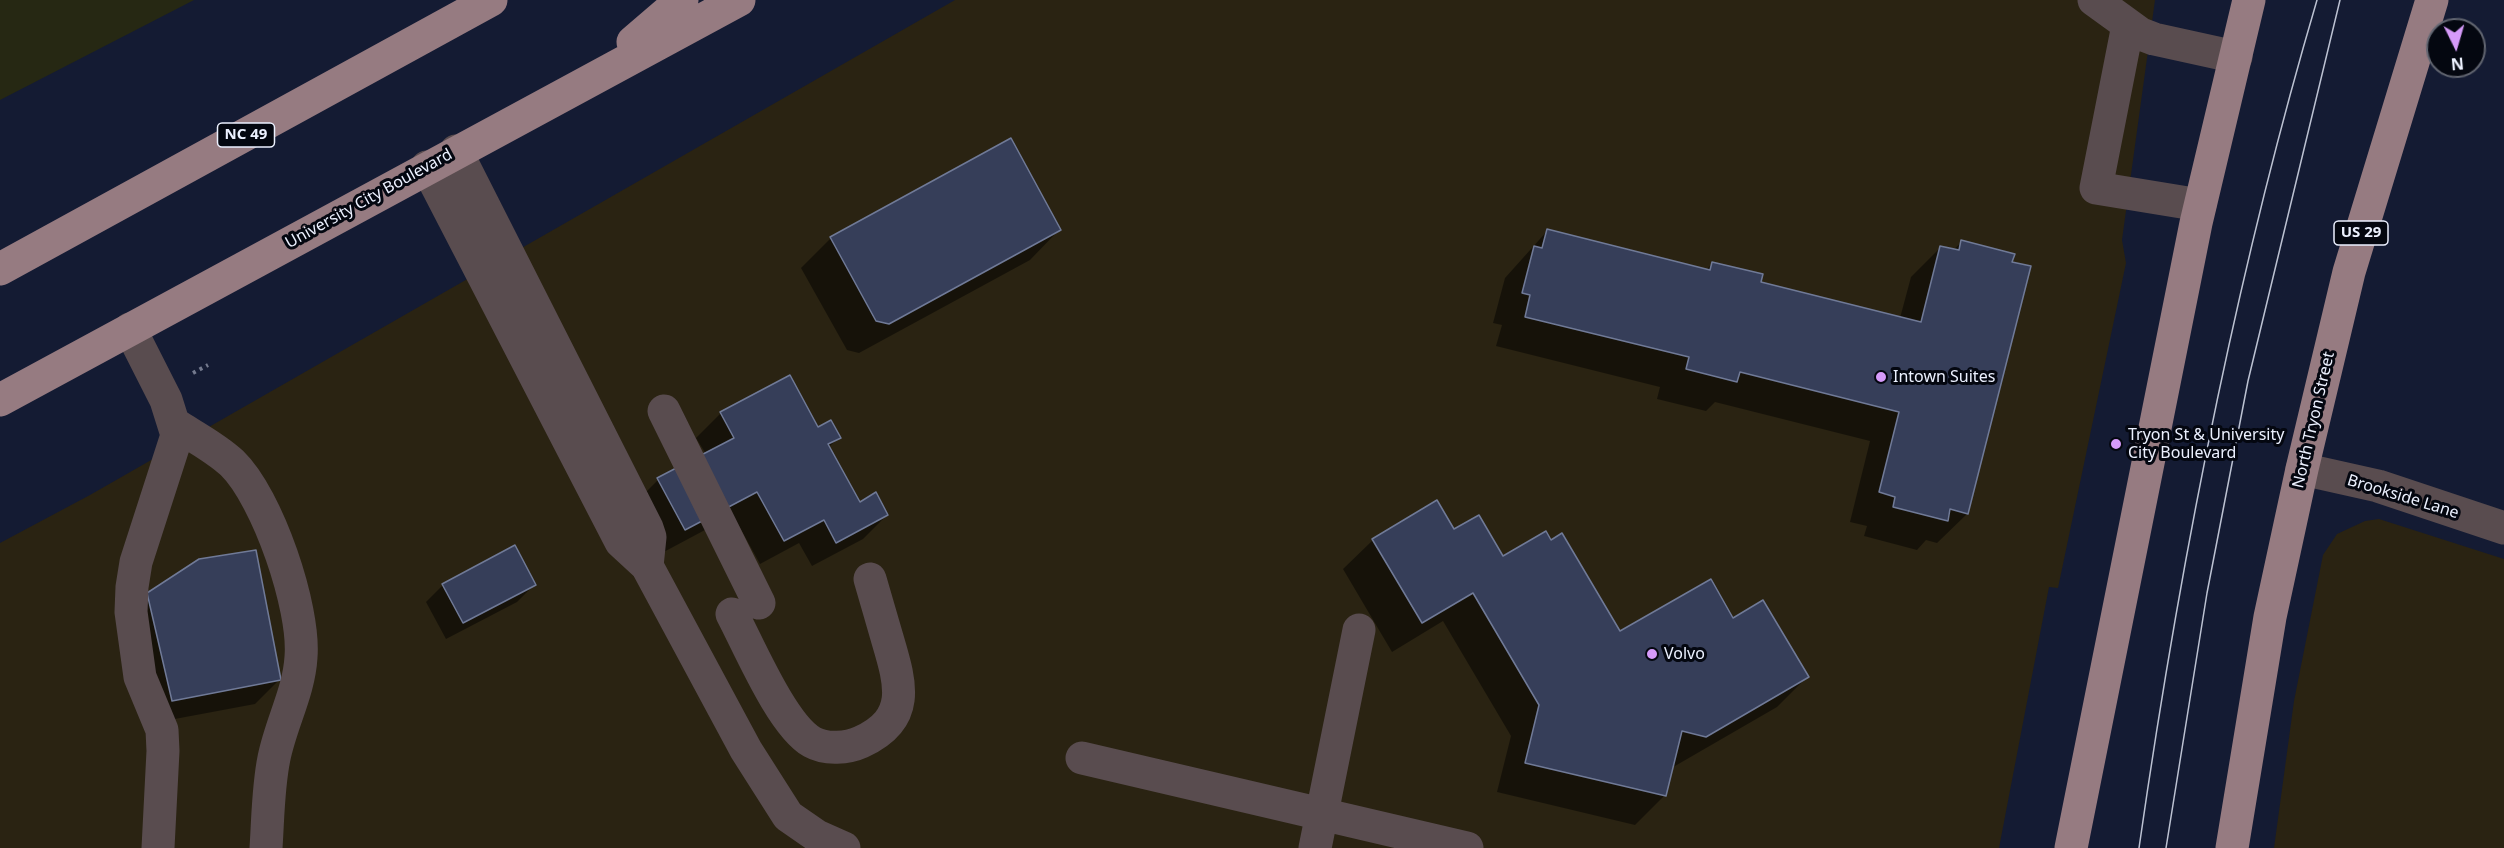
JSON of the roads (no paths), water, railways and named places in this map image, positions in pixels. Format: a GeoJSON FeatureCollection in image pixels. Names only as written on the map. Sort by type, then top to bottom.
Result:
{"type":"FeatureCollection","features":[{"type":"Feature","properties":{"kind":"main road","name":"NC 49"},"geometry":{"type":"LineString","coordinates":[[0,269],[491,0]]}},
{"type":"Feature","properties":{"kind":"main road"},"geometry":{"type":"LineString","coordinates":[[579,88],[682,0]]}},
{"type":"Feature","properties":{"kind":"main road","name":"University City Boulevard"},"geometry":{"type":"LineString","coordinates":[[0,400],[456,151],[579,88],[739,0]]}},
{"type":"Feature","properties":{"kind":"main road"},"geometry":{"type":"LineString","coordinates":[[2071,848],[2200,206],[2249,0]]}},
{"type":"Feature","properties":{"kind":"main road","name":"North Tryon Street"},"geometry":{"type":"LineString","coordinates":[[2232,848],[2270,617],[2302,469],[2349,272],[2432,0]]}},
{"type":"Feature","properties":{"kind":"street"},"geometry":{"type":"LineString","coordinates":[[2094,0],[2128,25],[2154,39],[2235,57]]}},
{"type":"Feature","properties":{"kind":"street"},"geometry":{"type":"LineString","coordinates":[[2128,25],[2096,188],[2200,206]]}},
{"type":"Feature","properties":{"kind":"street"},"geometry":{"type":"LineString","coordinates":[[456,151],[647,528],[650,537],[647,566]]}},
{"type":"Feature","properties":{"kind":"street"},"geometry":{"type":"LineString","coordinates":[[427,167],[621,542],[647,566],[746,750],[788,816],[817,836],[844,848]]}},
{"type":"Feature","properties":{"kind":"street"},"geometry":{"type":"LineString","coordinates":[[130,329],[164,395],[176,425],[177,435],[136,562],[131,612],[140,677],[162,730],[158,848]]}},
{"type":"Feature","properties":{"kind":"street"},"geometry":{"type":"LineString","coordinates":[[663,411],[746,609],[773,692],[802,733],[812,742],[837,747],[856,744],[884,729],[899,702],[896,666],[870,579]]}},
{"type":"Feature","properties":{"kind":"street"},"geometry":{"type":"LineString","coordinates":[[176,425],[205,442],[232,463],[252,488],[270,524],[286,574],[298,624],[302,654],[299,678],[274,758],[266,848]]}},
{"type":"Feature","properties":{"kind":"street","name":"Brookside Lane"},"geometry":{"type":"LineString","coordinates":[[2302,469],[2378,486],[2504,528]]}},
{"type":"Feature","properties":{"kind":"street"},"geometry":{"type":"LineString","coordinates":[[1315,848],[1359,630]]}},
{"type":"Feature","properties":{"kind":"street"},"geometry":{"type":"LineString","coordinates":[[1082,758],[1467,848]]}},
{"type":"Feature","properties":{"kind":"tram line"},"geometry":{"type":"LineString","coordinates":[[2139,848],[2192,527],[2235,315],[2287,105],[2317,0]]}},
{"type":"Feature","properties":{"kind":"tram line"},"geometry":{"type":"LineString","coordinates":[[2166,848],[2207,593],[2248,381],[2340,0]]}},
{"type":"Feature","properties":{"kind":"place","name":"Intown Suites"},"geometry":{"type":"Point","coordinates":[1881,377]}},
{"type":"Feature","properties":{"kind":"place","name":"Tryon St & University City Boulevard"},"geometry":{"type":"Point","coordinates":[2116,444]}},
{"type":"Feature","properties":{"kind":"place","name":"Volvo"},"geometry":{"type":"Point","coordinates":[1652,654]}}]}
